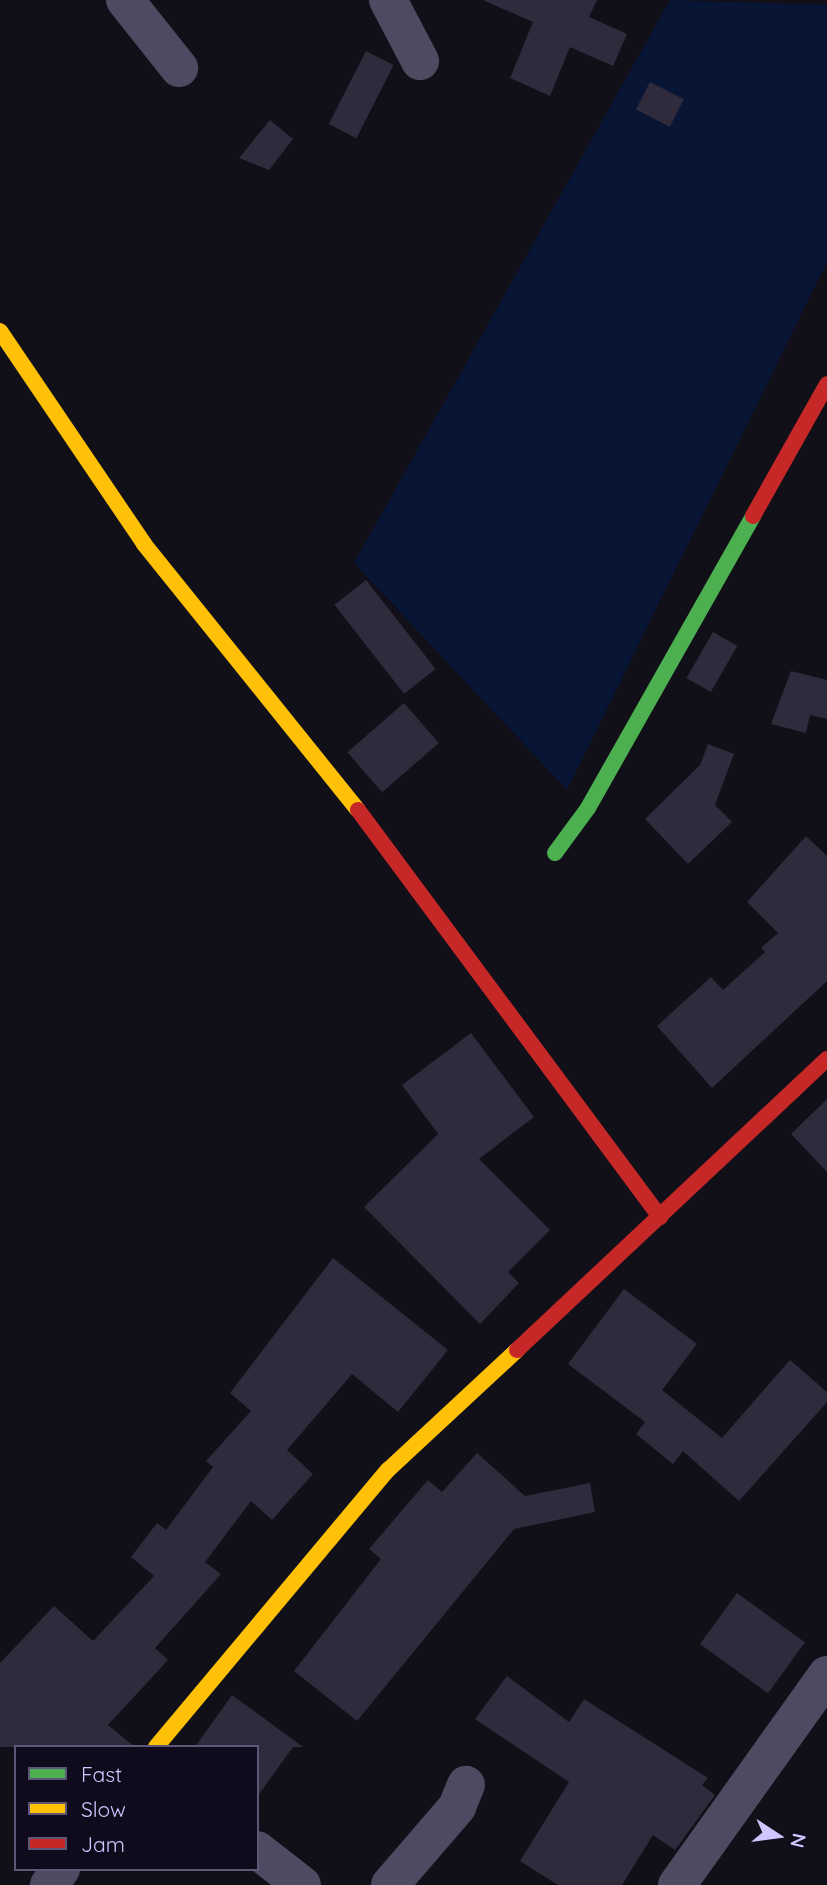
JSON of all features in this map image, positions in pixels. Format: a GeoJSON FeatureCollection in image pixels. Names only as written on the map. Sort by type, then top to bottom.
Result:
{"type":"FeatureCollection","features":[{"type":"Feature","properties":{"kind":"street"},"geometry":{"type":"LineString","coordinates":[[125,0],[179,68]]}},
{"type":"Feature","properties":{"kind":"street"},"geometry":{"type":"LineString","coordinates":[[388,0],[419,61]]}},
{"type":"Feature","properties":{"kind":"street"},"geometry":{"type":"LineString","coordinates":[[0,331],[144,544],[365,819],[660,1217]]}},
{"type":"Feature","properties":{"kind":"street"},"geometry":{"type":"LineString","coordinates":[[555,853],[589,808],[827,384]]}},
{"type":"Feature","properties":{"kind":"street"},"geometry":{"type":"LineString","coordinates":[[158,1745],[388,1470],[660,1217],[823,1071]]}},
{"type":"Feature","properties":{"kind":"street"},"geometry":{"type":"LineString","coordinates":[[677,1885],[827,1675]]}},
{"type":"Feature","properties":{"kind":"street"},"geometry":{"type":"LineString","coordinates":[[390,1885],[457,1807],[466,1785]]}},
{"type":"Feature","properties":{"kind":"street"},"geometry":{"type":"LineString","coordinates":[[259,1852],[302,1885]]}},
{"type":"Feature","properties":{"kind":"water"},"geometry":{"type":"Polygon","coordinates":[[[670,0],[827,5],[827,262],[567,790],[354,563],[670,0]]]}},
{"type":"Feature","properties":{"kind":"building"},"geometry":{"type":"Polygon","coordinates":[[[483,0],[597,0],[589,17],[627,34],[613,66],[570,47],[550,96],[510,78],[533,22],[483,0]]]}},
{"type":"Feature","properties":{"kind":"building"},"geometry":{"type":"Polygon","coordinates":[[[366,51],[394,65],[356,138],[329,124],[366,51]]]}},
{"type":"Feature","properties":{"kind":"building"},"geometry":{"type":"Polygon","coordinates":[[[650,82],[684,99],[670,127],[636,110],[650,82]]]}},
{"type":"Feature","properties":{"kind":"building"},"geometry":{"type":"Polygon","coordinates":[[[270,120],[293,139],[269,170],[239,158],[270,120]]]}},
{"type":"Feature","properties":{"kind":"building"},"geometry":{"type":"Polygon","coordinates":[[[366,580],[436,669],[404,694],[334,605],[366,580]]]}},
{"type":"Feature","properties":{"kind":"building"},"geometry":{"type":"Polygon","coordinates":[[[713,632],[737,646],[711,692],[686,678],[713,632]]]}},
{"type":"Feature","properties":{"kind":"building"},"geometry":{"type":"Polygon","coordinates":[[[791,671],[827,680],[827,719],[810,715],[806,733],[771,724],[791,671]]]}},
{"type":"Feature","properties":{"kind":"building"},"geometry":{"type":"Polygon","coordinates":[[[404,703],[439,743],[382,792],[347,752],[404,703]]]}},
{"type":"Feature","properties":{"kind":"building"},"geometry":{"type":"Polygon","coordinates":[[[708,744],[734,754],[715,805],[732,822],[688,864],[645,819],[700,765],[708,744]]]}},
{"type":"Feature","properties":{"kind":"building"},"geometry":{"type":"Polygon","coordinates":[[[806,836],[827,856],[827,981],[712,1088],[657,1026],[711,977],[723,990],[765,952],[761,948],[778,933],[747,902],[806,836]]]}},
{"type":"Feature","properties":{"kind":"building"},"geometry":{"type":"Polygon","coordinates":[[[471,1033],[534,1117],[479,1159],[550,1230],[508,1272],[519,1283],[480,1324],[364,1207],[438,1134],[402,1085],[471,1033]]]}},
{"type":"Feature","properties":{"kind":"building"},"geometry":{"type":"Polygon","coordinates":[[[827,1099],[827,1172],[791,1134],[827,1099]]]}},
{"type":"Feature","properties":{"kind":"building"},"geometry":{"type":"Polygon","coordinates":[[[333,1258],[448,1350],[398,1412],[352,1374],[287,1450],[313,1474],[272,1520],[251,1501],[205,1562],[221,1574],[155,1648],[168,1660],[108,1725],[133,1745],[0,1747],[0,1663],[54,1606],[93,1641],[154,1576],[131,1557],[157,1523],[166,1530],[213,1467],[206,1461],[251,1411],[230,1393],[333,1258]]]}},
{"type":"Feature","properties":{"kind":"building"},"geometry":{"type":"Polygon","coordinates":[[[624,1289],[697,1344],[662,1390],[722,1438],[790,1360],[827,1392],[827,1402],[739,1501],[683,1451],[673,1464],[636,1434],[645,1422],[568,1364],[624,1289]]]}},
{"type":"Feature","properties":{"kind":"building"},"geometry":{"type":"Polygon","coordinates":[[[477,1453],[525,1496],[590,1483],[595,1512],[514,1529],[357,1721],[294,1671],[381,1559],[369,1549],[428,1480],[442,1492],[477,1453]]]}},
{"type":"Feature","properties":{"kind":"building"},"geometry":{"type":"Polygon","coordinates":[[[737,1593],[805,1642],[768,1693],[700,1644],[737,1593]]]}},
{"type":"Feature","properties":{"kind":"building"},"geometry":{"type":"Polygon","coordinates":[[[507,1676],[569,1722],[584,1699],[708,1778],[702,1785],[715,1795],[675,1850],[653,1835],[622,1885],[558,1885],[520,1861],[569,1782],[475,1719],[507,1676]]]}},
{"type":"Feature","properties":{"kind":"building"},"geometry":{"type":"Polygon","coordinates":[[[232,1695],[303,1747],[293,1747],[259,1794],[259,1745],[196,1745],[232,1695]]]}},
{"type":"Feature","properties":{"kind":"traffic: fast"},"geometry":{"type":"LineString","coordinates":[[555,853],[588,808],[753,516]]}},
{"type":"Feature","properties":{"kind":"traffic: slow"},"geometry":{"type":"LineString","coordinates":[[0,331],[144,544],[358,810]]}},
{"type":"Feature","properties":{"kind":"traffic: slow"},"geometry":{"type":"LineString","coordinates":[[158,1745],[388,1470],[517,1350]]}},
{"type":"Feature","properties":{"kind":"traffic: jam"},"geometry":{"type":"LineString","coordinates":[[753,516],[827,384]]}},
{"type":"Feature","properties":{"kind":"traffic: jam"},"geometry":{"type":"LineString","coordinates":[[358,810],[660,1217]]}},
{"type":"Feature","properties":{"kind":"traffic: jam"},"geometry":{"type":"LineString","coordinates":[[517,1350],[827,1059]]}}]}
